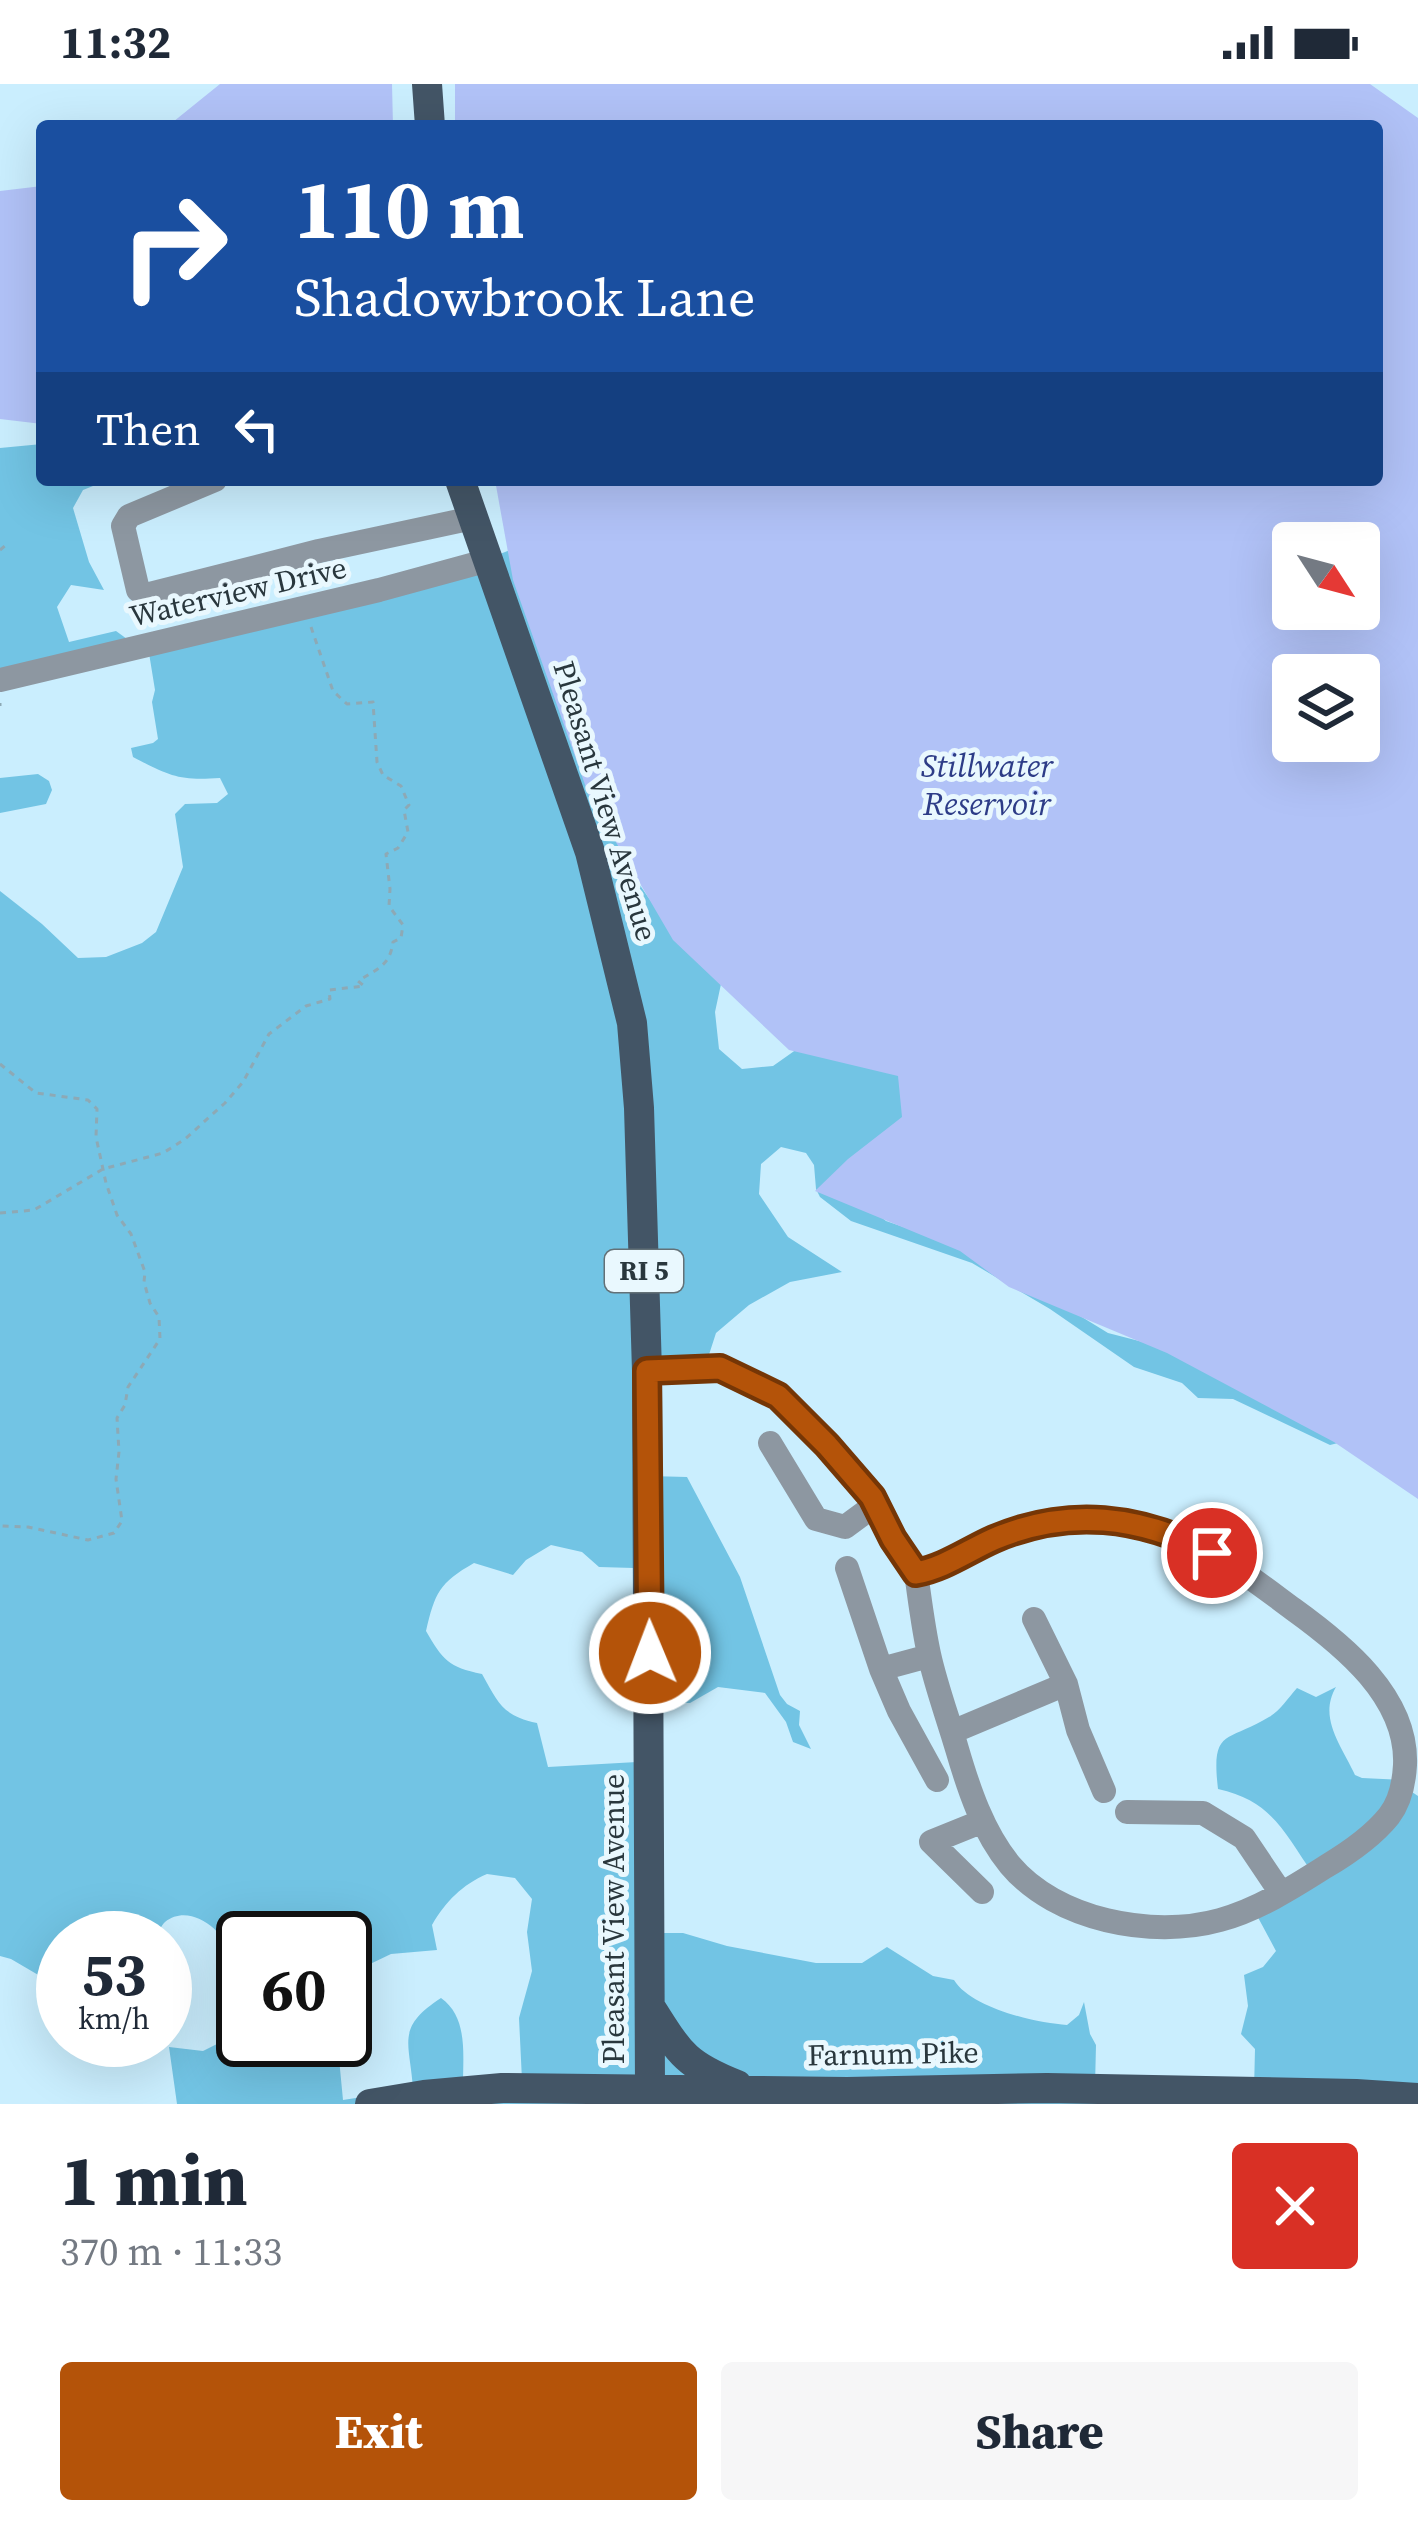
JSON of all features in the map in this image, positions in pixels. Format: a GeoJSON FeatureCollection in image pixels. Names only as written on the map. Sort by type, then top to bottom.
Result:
{"type":"FeatureCollection","features":[{"type":"Feature","properties":{"kind":"main road","name":"Pleasant View Avenue"},"geometry":{"type":"LineString","coordinates":[[462,486],[590,852],[632,1023],[647,1371],[650,2089]]}},
{"type":"Feature","properties":{"kind":"main road"},"geometry":{"type":"LineString","coordinates":[[650,2007],[680,2054],[703,2072],[754,2092]]}},
{"type":"Feature","properties":{"kind":"main road","name":"Farnum Pike"},"geometry":{"type":"LineString","coordinates":[[370,2104],[502,2088],[754,2092],[1047,2088],[1418,2098]]}},
{"type":"Feature","properties":{"kind":"street"},"geometry":{"type":"LineString","coordinates":[[200,486],[128,516],[123,526],[138,590],[146,595],[473,518]]}},
{"type":"Feature","properties":{"kind":"street","name":"Waterview Drive"},"geometry":{"type":"LineString","coordinates":[[0,680],[489,560]]}},
{"type":"Feature","properties":{"kind":"street"},"geometry":{"type":"LineString","coordinates":[[647,1371],[720,1368],[778,1396],[827,1445],[875,1505],[916,1573],[929,1656],[983,1821],[1007,1862],[1032,1886],[1076,1912],[1112,1922],[1169,1926],[1213,1922],[1281,1894],[1333,1862],[1388,1818],[1401,1792],[1406,1754],[1395,1718],[1384,1694],[1350,1656],[1301,1614],[1212,1553],[1165,1531],[1132,1523],[1045,1521],[916,1573]]}},
{"type":"Feature","properties":{"kind":"street"},"geometry":{"type":"LineString","coordinates":[[770,1443],[816,1519],[845,1527],[875,1505]]}},
{"type":"Feature","properties":{"kind":"street"},"geometry":{"type":"LineString","coordinates":[[847,1568],[899,1712],[937,1780]]}},
{"type":"Feature","properties":{"kind":"street"},"geometry":{"type":"LineString","coordinates":[[1034,1619],[1066,1684],[1078,1730],[1104,1791]]}},
{"type":"Feature","properties":{"kind":"street"},"geometry":{"type":"LineString","coordinates":[[881,1669],[929,1656]]}},
{"type":"Feature","properties":{"kind":"street"},"geometry":{"type":"LineString","coordinates":[[952,1732],[1066,1684]]}},
{"type":"Feature","properties":{"kind":"street"},"geometry":{"type":"LineString","coordinates":[[1127,1812],[1203,1813],[1244,1838],[1281,1894]]}},
{"type":"Feature","properties":{"kind":"street"},"geometry":{"type":"LineString","coordinates":[[982,1892],[931,1842],[983,1821]]}},
{"type":"Feature","properties":{"kind":"path"},"geometry":{"type":"LineString","coordinates":[[0,550],[5,545]]}},
{"type":"Feature","properties":{"kind":"path"},"geometry":{"type":"LineString","coordinates":[[0,1213],[34,1210],[103,1169],[163,1153],[185,1139],[243,1082],[269,1034],[281,1022],[306,1006],[330,999],[329,991],[364,986],[358,981],[391,957],[393,942],[401,938],[403,925],[388,906],[386,854],[398,848],[408,832],[404,810],[409,805],[400,786],[383,775],[377,762],[373,702],[347,704],[333,691],[304,608]]}},
{"type":"Feature","properties":{"kind":"path"},"geometry":{"type":"LineString","coordinates":[[0,1064],[36,1093],[88,1100],[97,1108],[96,1137],[103,1169],[117,1215],[131,1234],[145,1272],[150,1303],[159,1317],[160,1339],[128,1387],[117,1418],[116,1479],[122,1521],[114,1533],[88,1540],[0,1526]]}},
{"type":"Feature","properties":{"kind":"shaded area"},"geometry":{"type":"Polygon","coordinates":[[[36,445],[36,486],[93,486],[83,490],[73,508],[89,562],[104,590],[71,585],[57,607],[69,642],[116,631],[138,647],[0,681],[0,448],[36,445]]]}},
{"type":"Feature","properties":{"kind":"shaded area"},"geometry":{"type":"Polygon","coordinates":[[[510,550],[621,852],[654,905],[721,984],[715,1012],[719,1049],[742,1069],[773,1066],[807,1042],[905,1062],[907,1112],[856,1196],[886,1221],[974,1251],[1108,1333],[1143,1342],[1179,1341],[1346,1441],[1330,1445],[1233,1399],[1198,1398],[1182,1383],[1134,1367],[972,1263],[851,1221],[820,1197],[814,1165],[806,1153],[781,1147],[761,1164],[759,1194],[788,1237],[842,1272],[790,1282],[749,1305],[716,1333],[705,1367],[642,1365],[649,1476],[687,1477],[740,1577],[780,1695],[800,1711],[799,1725],[811,1749],[793,1742],[786,1722],[765,1693],[718,1687],[690,1703],[644,1703],[634,1568],[599,1567],[582,1552],[551,1545],[526,1560],[513,1575],[474,1563],[446,1583],[426,1631],[442,1656],[482,1674],[509,1712],[537,1723],[548,1767],[637,1762],[650,1933],[683,1933],[816,1963],[862,1963],[887,1947],[933,1976],[954,1980],[974,1999],[1022,2017],[1067,2025],[1079,2015],[1084,2002],[1096,2045],[1095,2086],[1254,2090],[1255,2049],[1241,2034],[1248,2006],[1244,1975],[1263,1967],[1276,1951],[1254,1910],[1314,1875],[1265,1810],[1218,1789],[1217,1756],[1225,1740],[1273,1714],[1297,1688],[1316,1697],[1336,1687],[1330,1721],[1355,1775],[1404,1780],[1406,1788],[1418,1796],[1418,2104],[177,2104],[172,2067],[192,2067],[192,2050],[216,2044],[216,2067],[340,2067],[343,2100],[413,2089],[408,2047],[411,2028],[441,1998],[460,2026],[463,2084],[522,2080],[519,2018],[532,1971],[527,1932],[532,1899],[515,1878],[487,1874],[443,1908],[432,1925],[437,1950],[391,1954],[372,1963],[372,1911],[216,1911],[216,1930],[192,1916],[192,1911],[36,1911],[36,1974],[0,1956],[0,891],[78,958],[106,957],[156,932],[183,867],[175,814],[185,804],[217,803],[228,794],[220,778],[175,776],[133,757],[131,748],[158,739],[148,647],[510,550]]]}},
{"type":"Feature","properties":{"kind":"shaded area"},"geometry":{"type":"Polygon","coordinates":[[[38,774],[49,781],[52,790],[46,804],[0,813],[0,778],[38,774]]]}},
{"type":"Feature","properties":{"kind":"water"},"geometry":{"type":"Polygon","coordinates":[[[220,84],[392,84],[393,120],[175,120],[220,84]]]}},
{"type":"Feature","properties":{"kind":"water","name":"Stillwater Reservoir"},"geometry":{"type":"Polygon","coordinates":[[[455,84],[1370,84],[1418,118],[1418,1499],[1334,1442],[1167,1353],[1009,1287],[960,1251],[815,1191],[902,1117],[898,1076],[789,1050],[673,940],[589,796],[513,580],[496,486],[1383,486],[1383,120],[455,120],[455,84]]]}},
{"type":"Feature","properties":{"kind":"water"},"geometry":{"type":"Polygon","coordinates":[[[36,187],[36,423],[0,419],[0,191],[36,187]]]}},
{"type":"Feature","properties":{"kind":"route"},"geometry":{"type":"LineString","coordinates":[[650,1653],[647,1371],[720,1368],[778,1396],[872,1497],[916,1573],[933,1570],[1023,1527],[1061,1519],[1151,1527],[1212,1553]]}}]}
